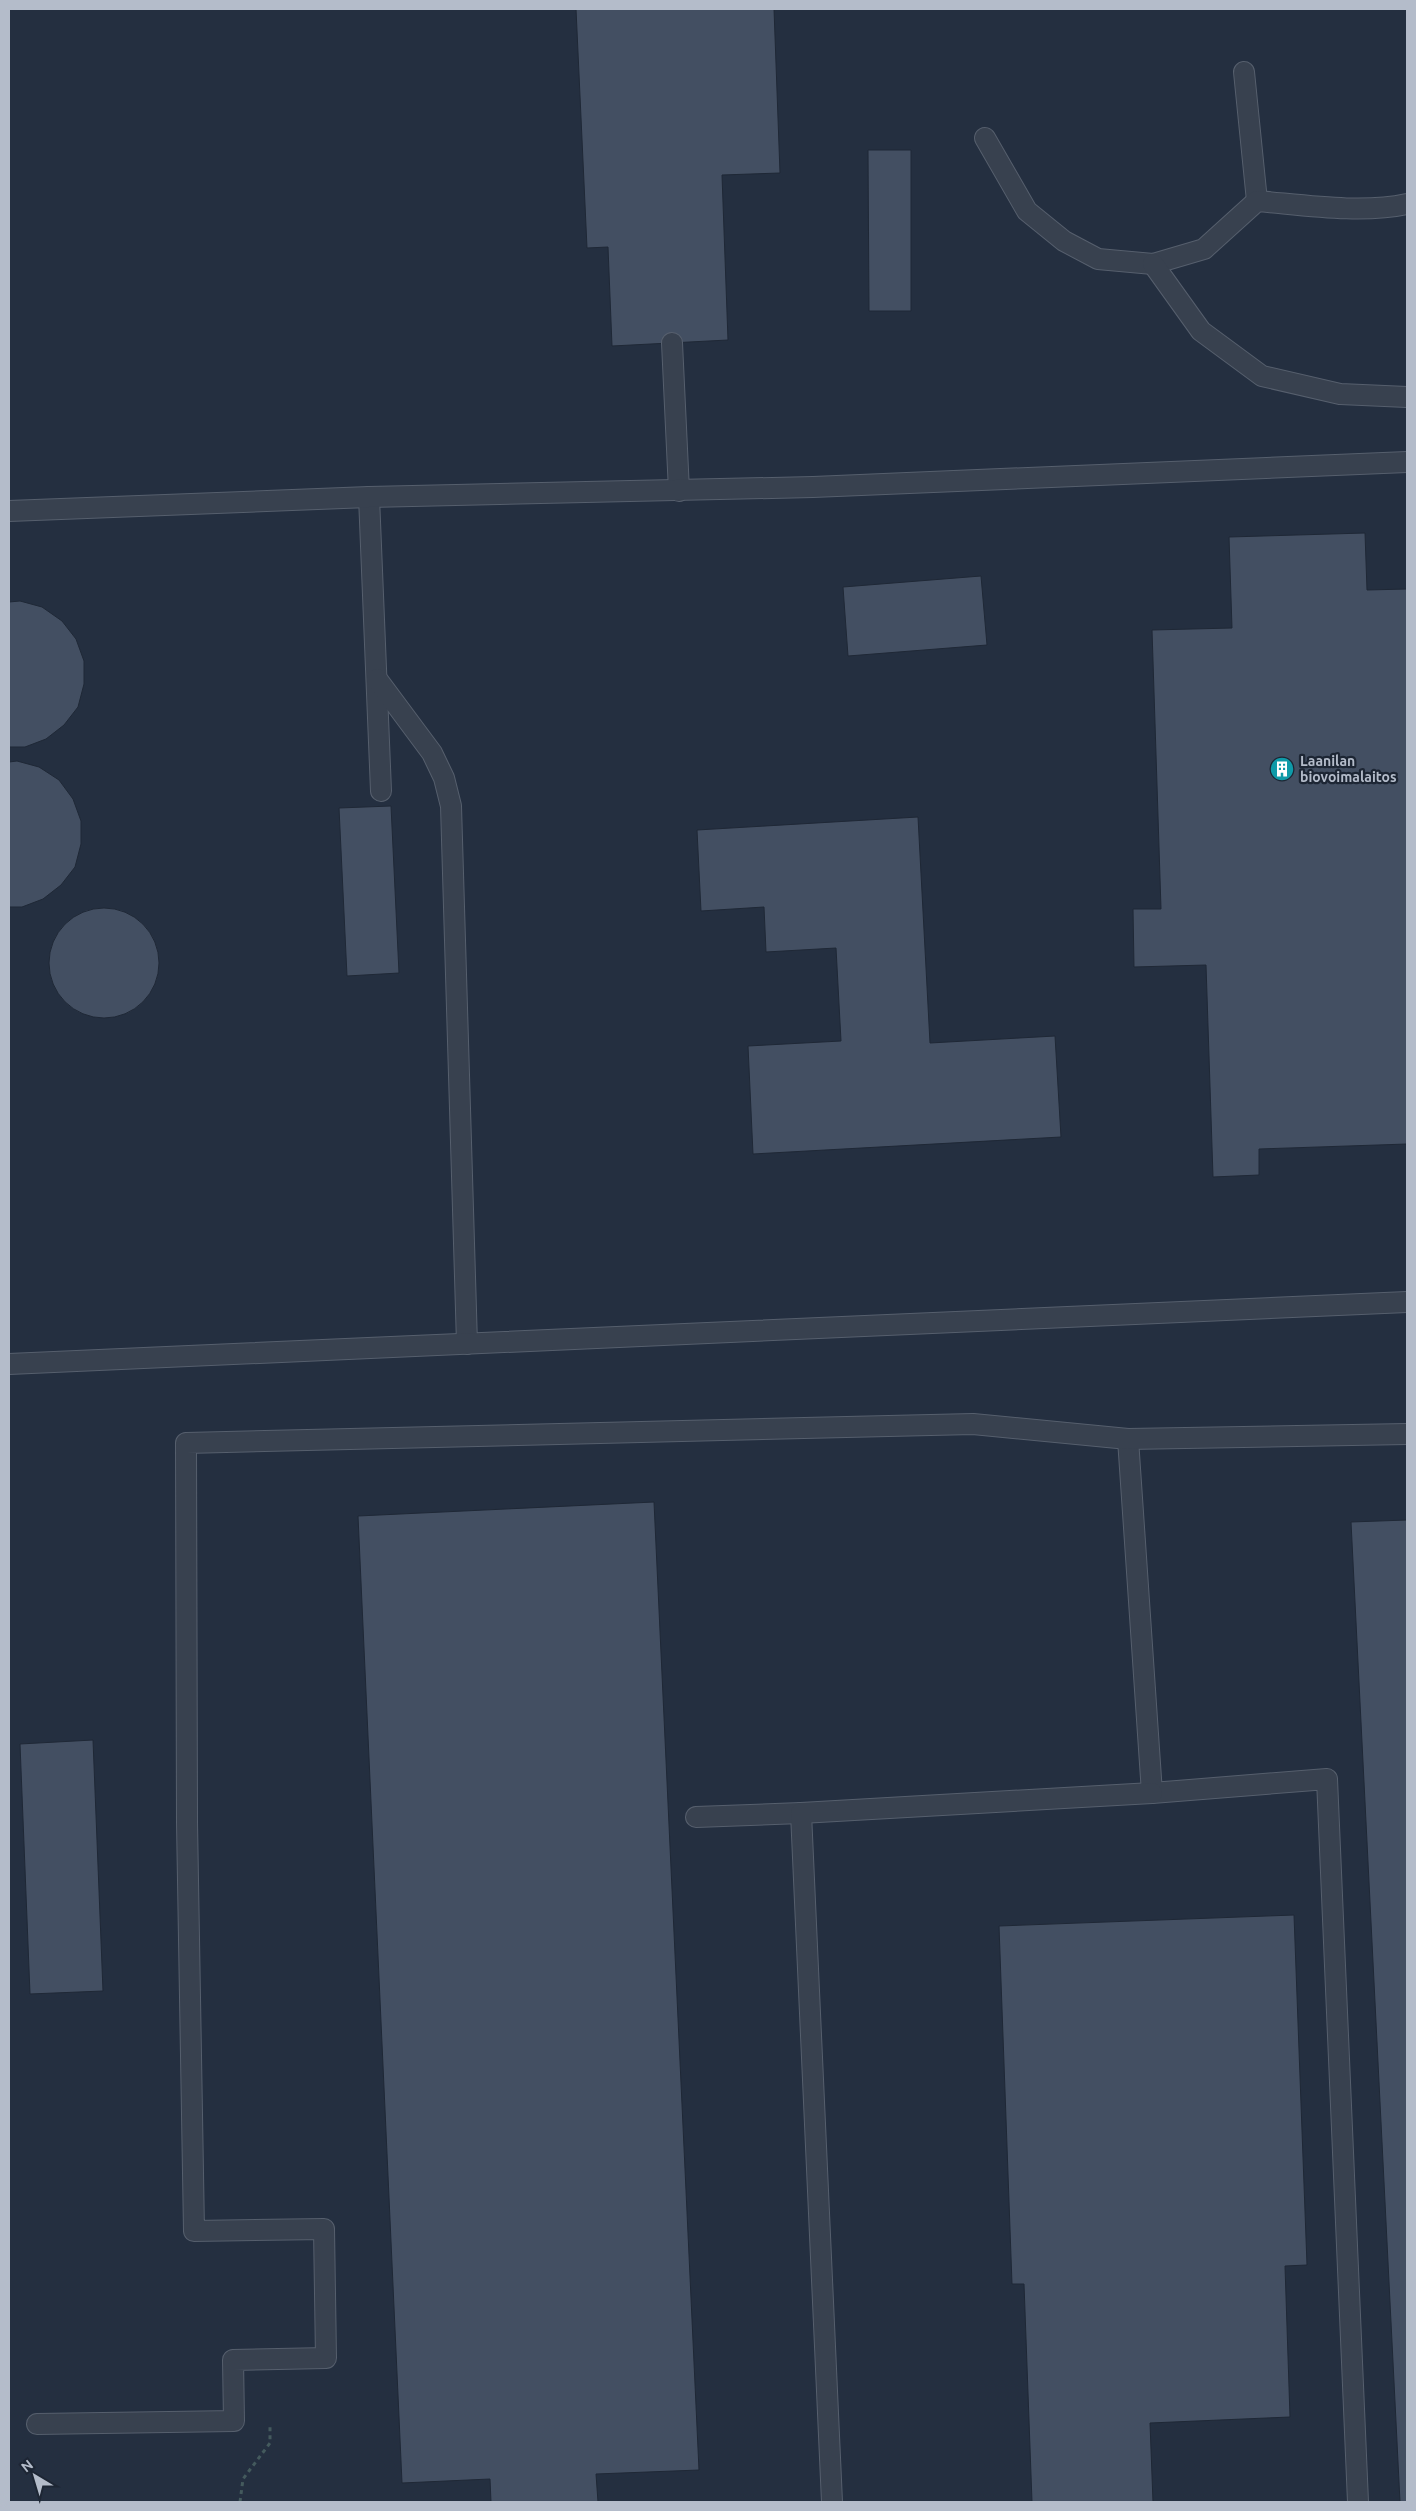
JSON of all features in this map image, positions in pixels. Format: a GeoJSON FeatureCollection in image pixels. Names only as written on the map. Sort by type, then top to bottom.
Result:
{"type":"FeatureCollection","features":[{"type":"Feature","properties":{"kind":"lane"},"geometry":{"type":"LineString","coordinates":[[1244,72],[1257,202]]}},
{"type":"Feature","properties":{"kind":"lane"},"geometry":{"type":"LineString","coordinates":[[985,138],[1027,210],[1064,241],[1098,259],[1153,264],[1204,250],[1257,202],[1325,207],[1403,203]]}},
{"type":"Feature","properties":{"kind":"lane"},"geometry":{"type":"LineString","coordinates":[[1153,264],[1201,331],[1262,376],[1340,394],[1407,397]]}},
{"type":"Feature","properties":{"kind":"lane"},"geometry":{"type":"LineString","coordinates":[[672,343],[678,491]]}},
{"type":"Feature","properties":{"kind":"lane"},"geometry":{"type":"LineString","coordinates":[[9,511],[369,497],[872,485],[1407,462]]}},
{"type":"Feature","properties":{"kind":"lane"},"geometry":{"type":"LineString","coordinates":[[369,497],[381,792]]}},
{"type":"Feature","properties":{"kind":"lane"},"geometry":{"type":"LineString","coordinates":[[376,679],[432,753],[444,778],[451,806],[467,1344]]}},
{"type":"Feature","properties":{"kind":"lane"},"geometry":{"type":"LineString","coordinates":[[9,1364],[1407,1302]]}},
{"type":"Feature","properties":{"kind":"lane"},"geometry":{"type":"LineString","coordinates":[[37,2424],[234,2421],[233,2360],[326,2358],[324,2229],[194,2231],[187,1822],[186,1443],[973,1424],[1128,1439],[1407,1434]]}},
{"type":"Feature","properties":{"kind":"lane"},"geometry":{"type":"LineString","coordinates":[[1128,1439],[1152,1793]]}},
{"type":"Feature","properties":{"kind":"lane"},"geometry":{"type":"LineString","coordinates":[[696,1817],[801,1813],[1152,1793],[1327,1778],[1358,2502]]}},
{"type":"Feature","properties":{"kind":"lane"},"geometry":{"type":"LineString","coordinates":[[801,1813],[832,2502]]}},
{"type":"Feature","properties":{"kind":"building"},"geometry":{"type":"Polygon","coordinates":[[[576,9],[774,9],[780,173],[722,175],[728,340],[612,346],[608,247],[587,248],[576,9]]]}},
{"type":"Feature","properties":{"kind":"building"},"geometry":{"type":"Polygon","coordinates":[[[868,150],[911,150],[911,311],[869,311],[868,150]]]}},
{"type":"Feature","properties":{"kind":"building","name":"Laanilan biovoimalaitos"},"geometry":{"type":"Polygon","coordinates":[[[1365,533],[1367,590],[1407,589],[1407,1144],[1259,1149],[1259,1175],[1213,1177],[1206,965],[1134,967],[1133,909],[1161,909],[1152,630],[1232,628],[1229,537],[1365,533]]]}},
{"type":"Feature","properties":{"kind":"building"},"geometry":{"type":"Polygon","coordinates":[[[981,576],[987,645],[848,656],[843,587],[981,576]]]}},
{"type":"Feature","properties":{"kind":"building"},"geometry":{"type":"Polygon","coordinates":[[[20,601],[42,607],[62,621],[76,639],[84,661],[84,684],[78,707],[64,725],[46,739],[25,747],[9,747],[9,602],[20,601]]]}},
{"type":"Feature","properties":{"kind":"building"},"geometry":{"type":"Polygon","coordinates":[[[17,761],[39,767],[59,780],[73,799],[81,821],[81,844],[75,867],[61,885],[43,899],[22,907],[9,907],[9,762],[17,761]]]}},
{"type":"Feature","properties":{"kind":"building"},"geometry":{"type":"Polygon","coordinates":[[[391,806],[399,973],[347,976],[339,808],[391,806]]]}},
{"type":"Feature","properties":{"kind":"building"},"geometry":{"type":"Polygon","coordinates":[[[918,817],[930,1043],[1055,1036],[1061,1137],[753,1154],[748,1046],[841,1041],[836,948],[766,952],[764,907],[701,911],[697,830],[918,817]]]}},
{"type":"Feature","properties":{"kind":"building"},"geometry":{"type":"Polygon","coordinates":[[[104,908],[125,912],[143,924],[155,942],[159,963],[155,984],[143,1002],[125,1014],[104,1018],[83,1014],[65,1002],[53,984],[49,963],[53,942],[65,924],[83,912],[104,908]]]}},
{"type":"Feature","properties":{"kind":"building"},"geometry":{"type":"Polygon","coordinates":[[[654,1502],[699,2470],[596,2474],[598,2502],[491,2502],[490,2479],[402,2483],[358,1516],[654,1502]]]}},
{"type":"Feature","properties":{"kind":"building"},"geometry":{"type":"Polygon","coordinates":[[[1407,1520],[1407,2502],[1400,2502],[1351,1522],[1407,1520]]]}},
{"type":"Feature","properties":{"kind":"building"},"geometry":{"type":"Polygon","coordinates":[[[93,1740],[103,1991],[30,1994],[20,1744],[93,1740]]]}},
{"type":"Feature","properties":{"kind":"building"},"geometry":{"type":"Polygon","coordinates":[[[1294,1915],[1307,2265],[1285,2266],[1290,2417],[1150,2423],[1153,2502],[1032,2502],[1024,2284],[1012,2284],[999,1926],[1294,1915]]]}},
{"type":"Feature","properties":{"kind":"place","name":"Laanilan biovoimalaitos"},"geometry":{"type":"Point","coordinates":[1282,769]}}]}
